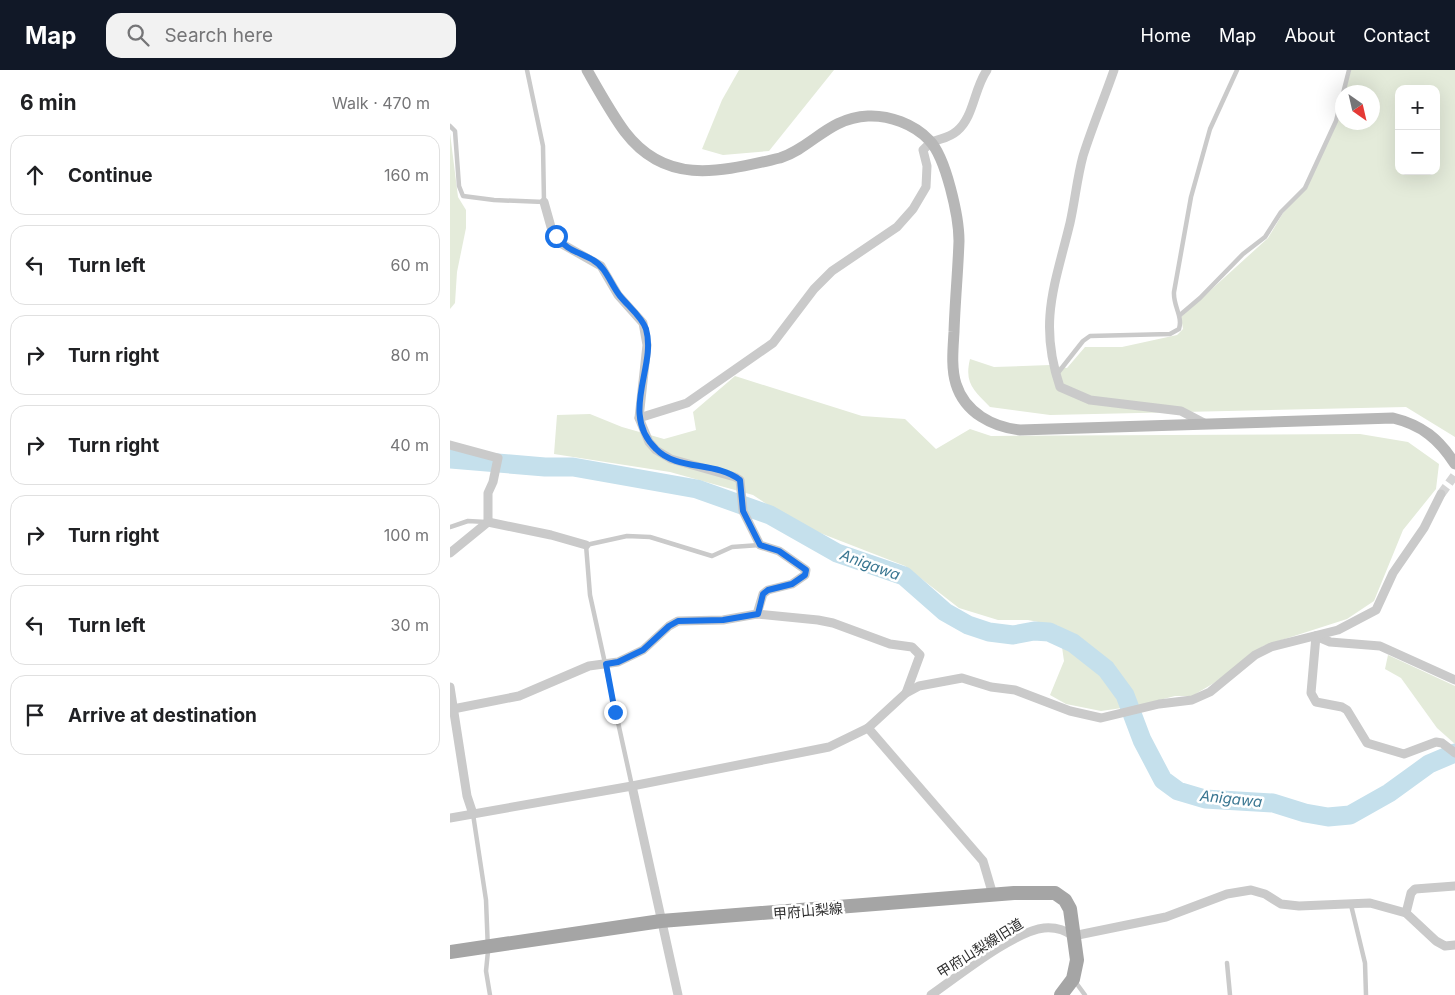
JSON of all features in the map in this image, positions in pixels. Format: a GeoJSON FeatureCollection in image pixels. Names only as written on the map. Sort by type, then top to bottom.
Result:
{"type":"FeatureCollection","features":[{"type":"Feature","properties":{"kind":"main road","name":"甲府山梨線"},"geometry":{"type":"LineString","coordinates":[[450,952],[662,921],[993,895],[1055,893],[1064,900],[1070,909],[1077,960],[1073,979]]}},
{"type":"Feature","properties":{"kind":"main road"},"geometry":{"type":"LineString","coordinates":[[1060,995],[1073,979]]}},
{"type":"Feature","properties":{"kind":"street"},"geometry":{"type":"LineString","coordinates":[[587,70],[625,132],[634,143],[657,161],[689,172],[709,172],[780,158],[791,154],[839,122],[867,116],[892,118],[921,133],[931,141],[946,176],[958,226],[953,369],[956,385],[968,406],[999,426],[1020,430],[1392,418],[1409,422],[1436,438],[1455,464]]}},
{"type":"Feature","properties":{"kind":"street"},"geometry":{"type":"LineString","coordinates":[[639,418],[687,403],[773,343],[814,289],[832,271],[897,227],[913,209],[926,187],[927,166],[923,150],[931,141],[944,138],[957,131],[987,70]]}},
{"type":"Feature","properties":{"kind":"street"},"geometry":{"type":"LineString","coordinates":[[1114,70],[1083,158],[1074,208],[1052,292],[1049,326],[1056,375],[1060,387],[1090,400],[1181,411],[1204,423]]}},
{"type":"Feature","properties":{"kind":"street"},"geometry":{"type":"LineString","coordinates":[[544,202],[551,226],[562,244],[601,266],[618,295],[643,324],[647,345],[639,418],[649,442],[664,456],[728,473],[740,480],[743,511],[760,545],[779,551],[806,570],[805,575],[792,584],[768,590],[763,594],[758,614]]}},
{"type":"Feature","properties":{"kind":"street"},"geometry":{"type":"LineString","coordinates":[[450,445],[498,458],[493,482],[488,493],[488,522]]}},
{"type":"Feature","properties":{"kind":"street"},"geometry":{"type":"LineString","coordinates":[[450,818],[632,786],[829,747],[868,728],[906,693],[919,686],[962,678],[991,687],[1015,690],[1070,711],[1101,718],[1159,704],[1192,700],[1201,697],[1255,655],[1271,648],[1338,630],[1376,610],[1393,573],[1424,528],[1441,494]]}},
{"type":"Feature","properties":{"kind":"street"},"geometry":{"type":"LineString","coordinates":[[488,522],[550,535],[586,545]]}},
{"type":"Feature","properties":{"kind":"street"},"geometry":{"type":"LineString","coordinates":[[450,553],[488,522]]}},
{"type":"Feature","properties":{"kind":"street"},"geometry":{"type":"LineString","coordinates":[[454,708],[519,696],[589,666],[618,662],[643,650],[669,626],[678,621],[723,620],[758,614],[833,623],[890,644],[912,647],[920,655],[906,693]]}},
{"type":"Feature","properties":{"kind":"street"},"geometry":{"type":"LineString","coordinates":[[1316,636],[1330,642],[1380,646],[1455,680]]}},
{"type":"Feature","properties":{"kind":"street"},"geometry":{"type":"LineString","coordinates":[[1316,636],[1311,693],[1316,702],[1342,707],[1347,710],[1367,743],[1404,754],[1413,753],[1436,742],[1442,742],[1455,752]]}},
{"type":"Feature","properties":{"kind":"street"},"geometry":{"type":"LineString","coordinates":[[450,687],[467,796],[472,814]]}},
{"type":"Feature","properties":{"kind":"street"},"geometry":{"type":"LineString","coordinates":[[868,728],[983,861],[993,895]]}},
{"type":"Feature","properties":{"kind":"street"},"geometry":{"type":"LineString","coordinates":[[632,786],[678,995]]}},
{"type":"Feature","properties":{"kind":"street"},"geometry":{"type":"LineString","coordinates":[[1406,914],[1411,893],[1415,889],[1455,886]]}},
{"type":"Feature","properties":{"kind":"street"},"geometry":{"type":"LineString","coordinates":[[1073,936],[1166,917],[1242,890],[1265,894],[1282,904],[1351,905],[1370,903],[1406,914],[1445,946],[1455,945]]}},
{"type":"Feature","properties":{"kind":"street","name":"甲府山梨線旧道"},"geometry":{"type":"LineString","coordinates":[[930,995],[1022,934],[1044,928],[1066,931],[1073,936]]}},
{"type":"Feature","properties":{"kind":"lane"},"geometry":{"type":"LineString","coordinates":[[450,126],[455,132],[459,186],[463,196],[494,200],[544,202],[543,146],[527,70]]}},
{"type":"Feature","properties":{"kind":"lane"},"geometry":{"type":"LineString","coordinates":[[1056,375],[1083,341],[1090,336],[1170,334],[1179,329],[1180,315],[1174,304],[1174,292],[1191,197],[1210,129],[1237,70]]}},
{"type":"Feature","properties":{"kind":"lane"},"geometry":{"type":"LineString","coordinates":[[1180,315],[1200,298],[1243,254],[1265,238],[1281,212],[1305,188],[1336,121],[1349,70]]}},
{"type":"Feature","properties":{"kind":"lane"},"geometry":{"type":"LineString","coordinates":[[450,527],[468,521],[488,522]]}},
{"type":"Feature","properties":{"kind":"lane"},"geometry":{"type":"LineString","coordinates":[[632,786],[590,595],[586,545],[627,536],[650,537],[712,556],[732,547],[760,545]]}},
{"type":"Feature","properties":{"kind":"lane"},"geometry":{"type":"LineString","coordinates":[[472,814],[486,900],[488,945],[486,971],[490,995]]}},
{"type":"Feature","properties":{"kind":"lane"},"geometry":{"type":"LineString","coordinates":[[1351,905],[1365,963],[1366,995]]}},
{"type":"Feature","properties":{"kind":"lane"},"geometry":{"type":"LineString","coordinates":[[1227,963],[1230,995]]}},
{"type":"Feature","properties":{"kind":"lane"},"geometry":{"type":"LineString","coordinates":[[1073,979],[1085,995]]}},
{"type":"Feature","properties":{"kind":"green space"},"geometry":{"type":"Polygon","coordinates":[[[739,70],[834,70],[769,151],[723,155],[702,149],[722,100],[739,70]]]}},
{"type":"Feature","properties":{"kind":"green space"},"geometry":{"type":"Polygon","coordinates":[[[1351,70],[1455,70],[1455,437],[1406,407],[1050,415],[990,407],[975,391],[969,381],[968,368],[970,359],[994,367],[1050,365],[1067,368],[1085,347],[1122,347],[1177,335],[1183,329],[1181,317],[1268,238],[1283,213],[1308,186],[1335,120],[1335,130],[1380,130],[1380,85],[1347,85],[1351,70]]]}},
{"type":"Feature","properties":{"kind":"green space"},"geometry":{"type":"Polygon","coordinates":[[[450,133],[458,197],[466,210],[466,228],[457,272],[455,303],[450,309],[450,133]]]}},
{"type":"Feature","properties":{"kind":"green space"},"geometry":{"type":"Polygon","coordinates":[[[735,376],[862,416],[905,419],[936,449],[970,429],[991,436],[1360,434],[1408,442],[1439,464],[1436,489],[1403,530],[1374,601],[1347,619],[1263,646],[1214,683],[1192,696],[1175,696],[1136,706],[1101,711],[1066,704],[1050,695],[1064,661],[1059,626],[1028,620],[998,620],[959,608],[905,566],[797,524],[753,495],[670,472],[554,454],[557,415],[590,414],[622,427],[664,439],[696,430],[693,412],[735,376]]]}},
{"type":"Feature","properties":{"kind":"green space"},"geometry":{"type":"Polygon","coordinates":[[[1388,655],[1455,686],[1455,744],[1437,728],[1401,678],[1385,669],[1388,655]]]}},
{"type":"Feature","properties":{"kind":"waterway","name":"Anigawa"},"geometry":{"type":"LineString","coordinates":[[450,459],[545,467],[573,467],[697,489],[770,515],[837,553],[904,576],[945,612],[968,625],[989,632],[1013,635],[1034,631],[1049,632],[1073,643],[1106,669],[1125,695],[1142,740],[1163,780],[1178,791],[1205,799],[1273,803],[1305,813],[1328,817],[1350,815],[1389,793],[1429,764],[1455,753]]}},
{"type":"Feature","properties":{"kind":"tunnel"},"geometry":{"type":"LineString","coordinates":[[1441,494],[1455,475]]}},
{"type":"Feature","properties":{"kind":"route"},"geometry":{"type":"LineString","coordinates":[[556,236],[571,251],[594,260],[601,266],[618,295],[646,330],[647,345],[639,418],[649,442],[656,450],[671,459],[728,473],[740,480],[743,511],[760,545],[779,551],[806,570],[805,575],[792,584],[768,590],[763,594],[758,614],[723,620],[678,621],[669,626],[643,650],[618,662],[606,664],[615,712]]}}]}
